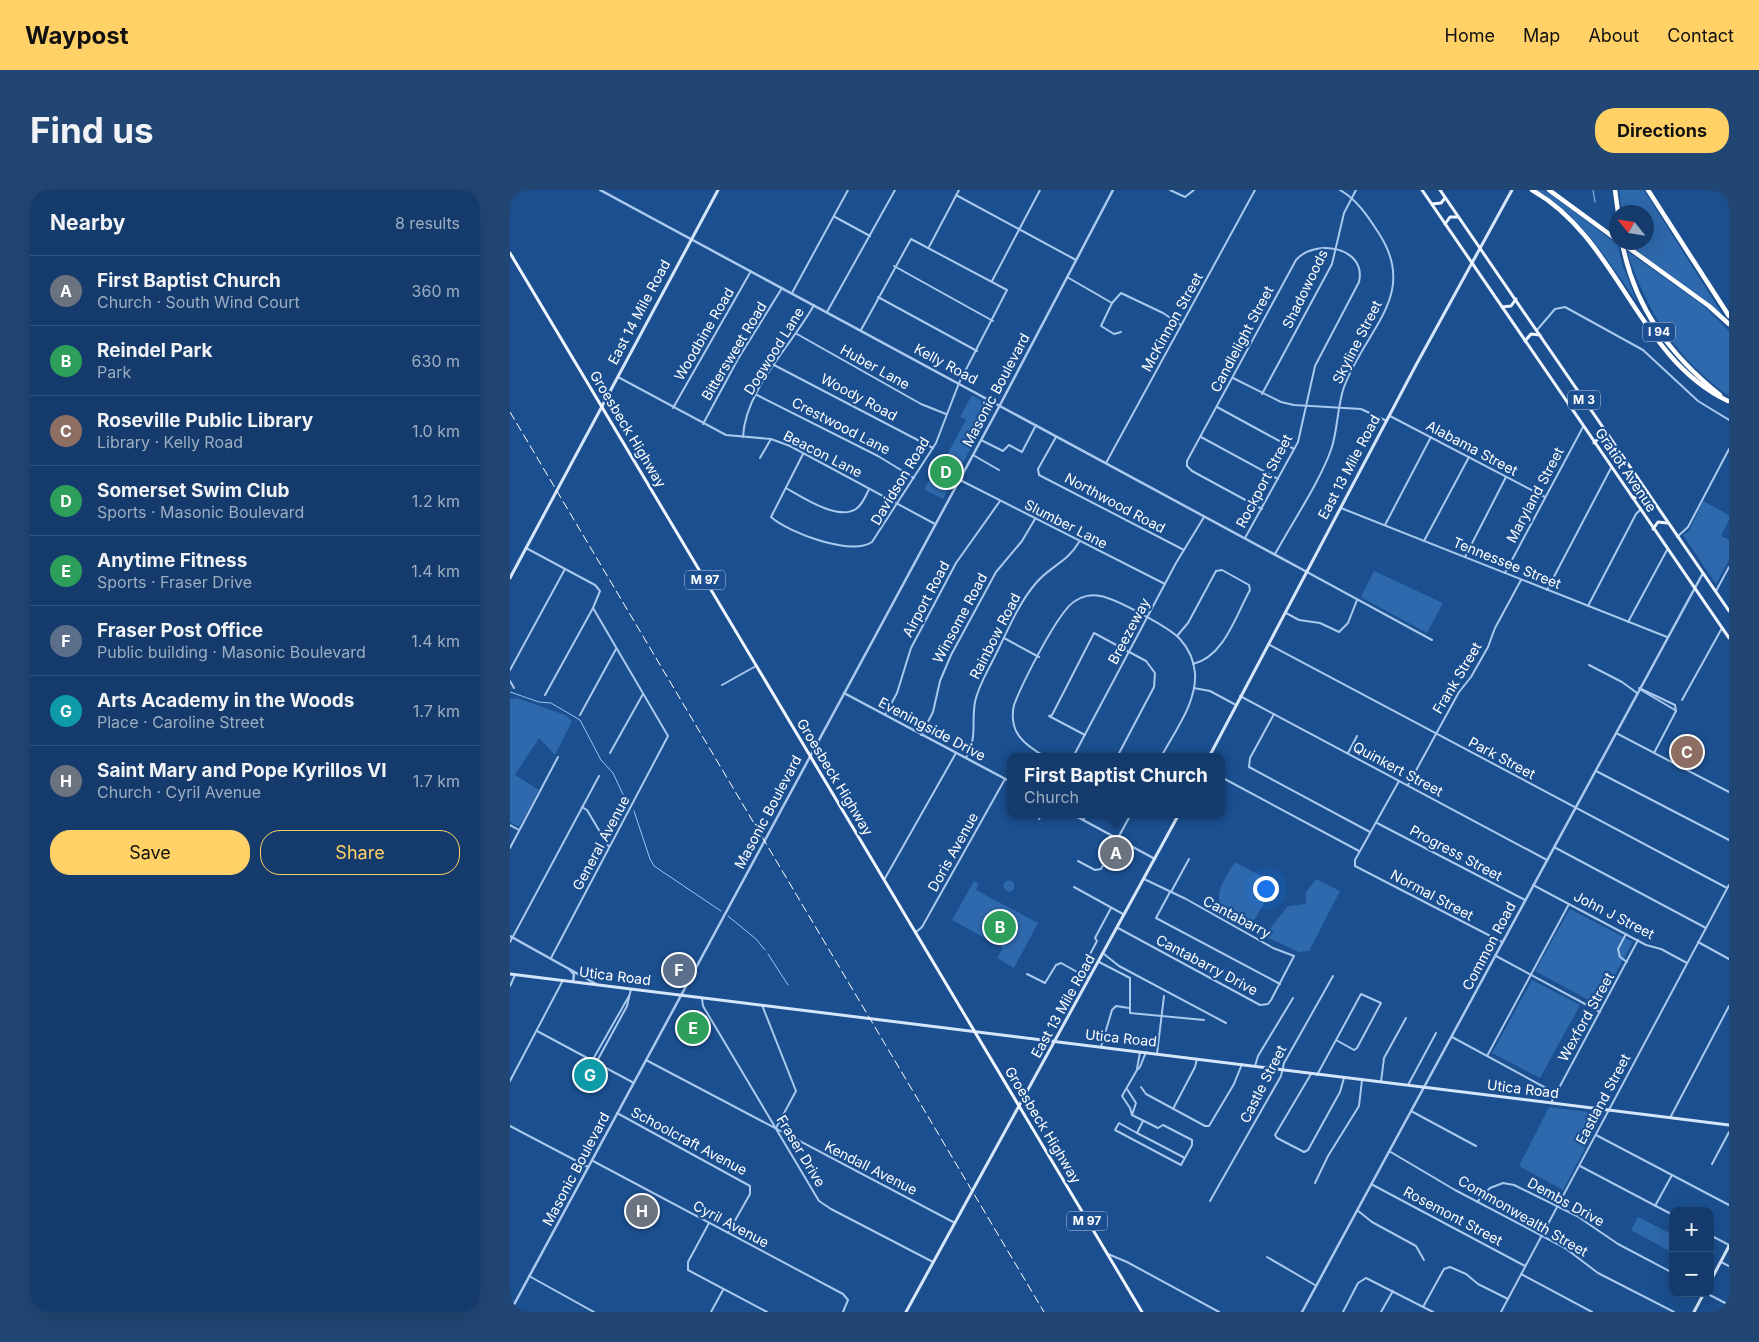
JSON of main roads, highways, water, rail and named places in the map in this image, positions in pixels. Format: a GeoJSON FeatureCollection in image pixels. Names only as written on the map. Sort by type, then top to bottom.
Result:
{"type":"FeatureCollection","features":[{"type":"Feature","properties":{"kind":"highway"},"geometry":{"type":"LineString","coordinates":[[1532,190],[1563,212],[1588,237],[1655,334],[1677,362],[1713,394],[1728,401]]}},
{"type":"Feature","properties":{"kind":"highway"},"geometry":{"type":"LineString","coordinates":[[1549,190],[1609,234]]}},
{"type":"Feature","properties":{"kind":"highway"},"geometry":{"type":"LineString","coordinates":[[1615,190],[1617,205]]}},
{"type":"Feature","properties":{"kind":"highway"},"geometry":{"type":"LineString","coordinates":[[1648,190],[1729,316]]}},
{"type":"Feature","properties":{"kind":"highway","name":"I 94"},"geometry":{"type":"LineString","coordinates":[[1624,250],[1636,289],[1664,340],[1689,369],[1728,401]]}},
{"type":"Feature","properties":{"kind":"highway"},"geometry":{"type":"LineString","coordinates":[[1631,250],[1708,306],[1729,324]]}},
{"type":"Feature","properties":{"kind":"main road","name":"East 14 Mile Road"},"geometry":{"type":"LineString","coordinates":[[510,578],[718,190]]}},
{"type":"Feature","properties":{"kind":"main road","name":"Gratiot Avenue"},"geometry":{"type":"LineString","coordinates":[[1422,190],[1472,266],[1729,638]]}},
{"type":"Feature","properties":{"kind":"main road","name":"Gratiot Avenue"},"geometry":{"type":"LineString","coordinates":[[1440,190],[1729,611]]}},
{"type":"Feature","properties":{"kind":"main road","name":"East 13 Mile Road"},"geometry":{"type":"LineString","coordinates":[[1211,753],[1389,416],[1512,190]]}},
{"type":"Feature","properties":{"kind":"main road"},"geometry":{"type":"LineString","coordinates":[[1431,204],[1441,203],[1445,198]]}},
{"type":"Feature","properties":{"kind":"main road"},"geometry":{"type":"LineString","coordinates":[[1445,224],[1450,217],[1459,217]]}},
{"type":"Feature","properties":{"kind":"main road","name":"Groesbeck Highway"},"geometry":{"type":"LineString","coordinates":[[510,253],[1142,1312]]}},
{"type":"Feature","properties":{"kind":"main road"},"geometry":{"type":"LineString","coordinates":[[1501,307],[1511,306],[1516,299]]}},
{"type":"Feature","properties":{"kind":"main road"},"geometry":{"type":"LineString","coordinates":[[1525,341],[1529,335],[1540,335]]}},
{"type":"Feature","properties":{"kind":"main road"},"geometry":{"type":"LineString","coordinates":[[1568,405],[1578,406],[1584,400]]}},
{"type":"Feature","properties":{"kind":"main road"},"geometry":{"type":"LineString","coordinates":[[1594,443],[1600,437],[1609,437]]}},
{"type":"Feature","properties":{"kind":"main road"},"geometry":{"type":"LineString","coordinates":[[1631,497],[1641,498],[1647,492]]}},
{"type":"Feature","properties":{"kind":"main road"},"geometry":{"type":"LineString","coordinates":[[1653,529],[1658,522],[1668,523]]}},
{"type":"Feature","properties":{"kind":"main road","name":"East 13 Mile Road"},"geometry":{"type":"LineString","coordinates":[[908,1311],[933,1262],[1020,1108],[1177,818]]}},
{"type":"Feature","properties":{"kind":"main road","name":"Utica Road"},"geometry":{"type":"LineString","coordinates":[[510,974],[1729,1125]]}},
{"type":"Feature","properties":{"kind":"main road"},"geometry":{"type":"LineString","coordinates":[[1714,1275],[1729,1246]]}},
{"type":"Feature","properties":{"kind":"main road"},"geometry":{"type":"LineString","coordinates":[[1694,1312],[1703,1297]]}},
{"type":"Feature","properties":{"kind":"waterway"},"geometry":{"type":"LineString","coordinates":[[1593,190],[1595,202]]}},
{"type":"Feature","properties":{"kind":"waterway"},"geometry":{"type":"LineString","coordinates":[[510,692],[539,702],[551,703],[580,720],[601,760],[613,773],[627,803]]}},
{"type":"Feature","properties":{"kind":"waterway"},"geometry":{"type":"LineString","coordinates":[[634,811],[654,866],[721,911]]}},
{"type":"Feature","properties":{"kind":"waterway"},"geometry":{"type":"LineString","coordinates":[[728,916],[756,939],[765,950]]}},
{"type":"Feature","properties":{"kind":"waterway"},"geometry":{"type":"LineString","coordinates":[[768,954],[788,985]]}},
{"type":"Feature","properties":{"kind":"railway"},"geometry":{"type":"LineString","coordinates":[[510,412],[1044,1312]]}},
{"type":"Feature","properties":{"kind":"place","name":"Somerset Swim Club"},"geometry":{"type":"Point","coordinates":[946,472]}},
{"type":"Feature","properties":{"kind":"place","name":"Roseville Public Library"},"geometry":{"type":"Point","coordinates":[1687,752]}},
{"type":"Feature","properties":{"kind":"place","name":"First Baptist Church"},"geometry":{"type":"Point","coordinates":[1116,853]}},
{"type":"Feature","properties":{"kind":"place","name":"Reindel Park"},"geometry":{"type":"Point","coordinates":[1000,927]}},
{"type":"Feature","properties":{"kind":"place","name":"Fraser Post Office"},"geometry":{"type":"Point","coordinates":[679,970]}},
{"type":"Feature","properties":{"kind":"place","name":"Anytime Fitness"},"geometry":{"type":"Point","coordinates":[693,1028]}},
{"type":"Feature","properties":{"kind":"place","name":"Arts Academy in the Woods"},"geometry":{"type":"Point","coordinates":[590,1075]}},
{"type":"Feature","properties":{"kind":"place","name":"Saint Mary and Pope Kyrillos VI"},"geometry":{"type":"Point","coordinates":[642,1211]}}]}
